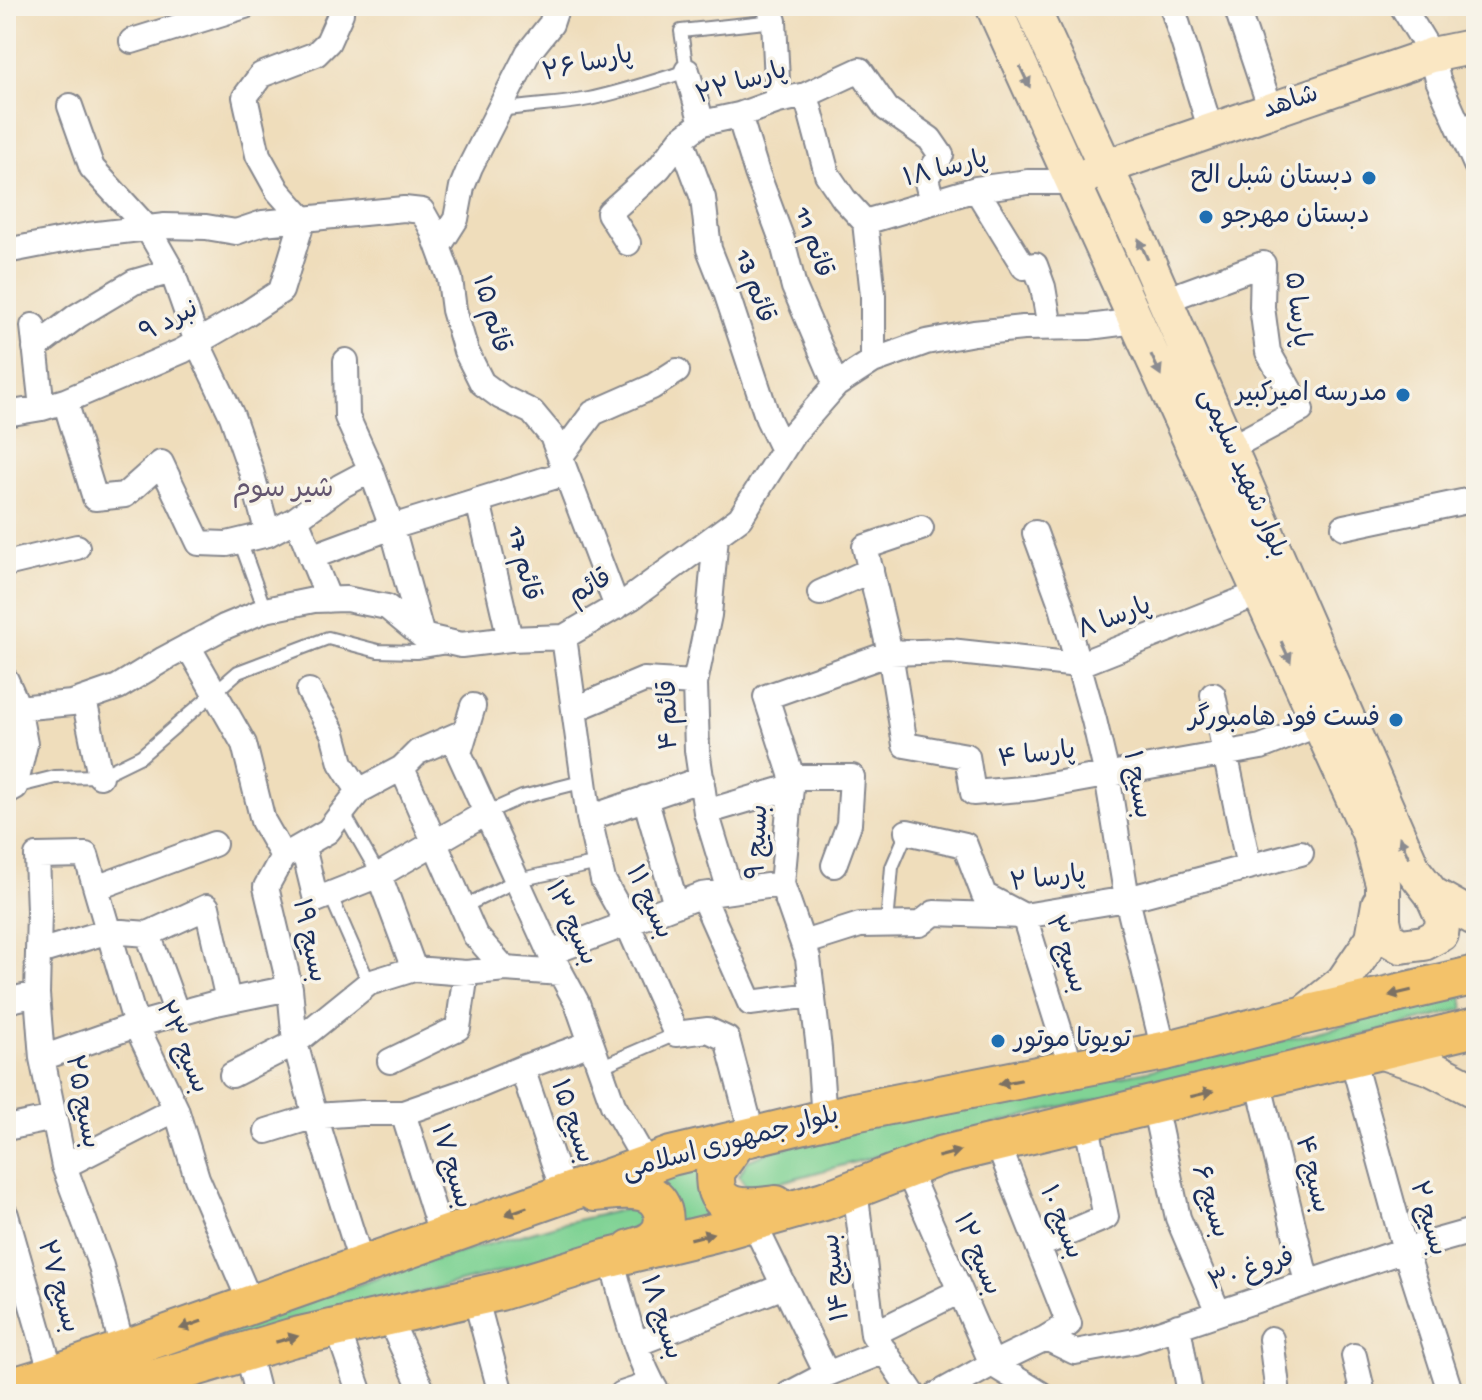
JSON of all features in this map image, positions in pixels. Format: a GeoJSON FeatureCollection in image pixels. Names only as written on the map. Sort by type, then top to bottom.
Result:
{"type":"FeatureCollection","features":[{"type":"Feature","properties":{"kind":"main road","name":"بلوار شهید سلیمی"},"geometry":{"type":"LineString","coordinates":[[993,6],[1369,833],[1383,884]]}},
{"type":"Feature","properties":{"kind":"main road","name":"بلوار شهید سلیمی"},"geometry":{"type":"LineString","coordinates":[[1031,6],[1165,300],[1414,871],[1432,894],[1476,919]]}},
{"type":"Feature","properties":{"kind":"main road","name":"شاهد"},"geometry":{"type":"LineString","coordinates":[[1073,182],[1106,167],[1432,55],[1476,46]]}},
{"type":"Feature","properties":{"kind":"main road"},"geometry":{"type":"LineString","coordinates":[[1383,884],[1383,920],[1387,938],[1401,946],[1424,943],[1441,934],[1443,918],[1432,894]]}},
{"type":"Feature","properties":{"kind":"main road"},"geometry":{"type":"LineString","coordinates":[[1301,1016],[1343,982],[1373,938],[1383,884]]}},
{"type":"Feature","properties":{"kind":"main road","name":"بلوار جمهوری اسلامی"},"geometry":{"type":"LineString","coordinates":[[6,1389],[671,1156],[824,1120],[1164,1051],[1476,975]]}},
{"type":"Feature","properties":{"kind":"main road"},"geometry":{"type":"LineString","coordinates":[[105,1394],[291,1338],[500,1291],[608,1259],[753,1222],[840,1195],[940,1156],[1476,1027]]}},
{"type":"Feature","properties":{"kind":"main road"},"geometry":{"type":"LineString","coordinates":[[1365,1054],[1431,1068],[1476,1091]]}},
{"type":"Feature","properties":{"kind":"main road"},"geometry":{"type":"LineString","coordinates":[[746,1138],[715,1172],[717,1193],[728,1204],[750,1208],[840,1195]]}},
{"type":"Feature","properties":{"kind":"main road"},"geometry":{"type":"LineString","coordinates":[[564,1194],[641,1191],[660,1203],[664,1224],[654,1240],[608,1259]]}},
{"type":"Feature","properties":{"kind":"street"},"geometry":{"type":"LineString","coordinates":[[132,41],[245,6]]}},
{"type":"Feature","properties":{"kind":"street"},"geometry":{"type":"LineString","coordinates":[[439,246],[456,219],[462,187],[470,167],[528,53],[551,24],[557,6]]}},
{"type":"Feature","properties":{"kind":"street"},"geometry":{"type":"LineString","coordinates":[[1187,6],[1172,6],[1211,131]]}},
{"type":"Feature","properties":{"kind":"street"},"geometry":{"type":"LineString","coordinates":[[1236,6],[1271,110]]}},
{"type":"Feature","properties":{"kind":"street"},"geometry":{"type":"LineString","coordinates":[[1402,6],[1432,55],[1438,80],[1467,121],[1476,165]]}},
{"type":"Feature","properties":{"kind":"street"},"geometry":{"type":"LineString","coordinates":[[303,219],[278,191],[258,155],[245,97],[261,75],[316,54],[328,42],[345,8]]}},
{"type":"Feature","properties":{"kind":"street"},"geometry":{"type":"LineString","coordinates":[[772,14],[778,101]]}},
{"type":"Feature","properties":{"kind":"street","name":"پارسا ۲۲"},"geometry":{"type":"LineString","coordinates":[[628,243],[609,213],[659,168],[681,139],[702,123],[806,95],[860,70],[887,109],[930,139],[941,155],[926,178],[932,202]]}},
{"type":"Feature","properties":{"kind":"street"},"geometry":{"type":"LineString","coordinates":[[687,71],[702,123]]}},
{"type":"Feature","properties":{"kind":"street"},"geometry":{"type":"LineString","coordinates":[[806,95],[827,174],[865,222],[873,295],[873,361]]}},
{"type":"Feature","properties":{"kind":"street"},"geometry":{"type":"LineString","coordinates":[[70,106],[92,168],[148,229],[172,271],[197,342],[232,416],[268,534]]}},
{"type":"Feature","properties":{"kind":"street","name":"قائم 11"},"geometry":{"type":"LineString","coordinates":[[739,115],[782,240],[794,287],[836,385]]}},
{"type":"Feature","properties":{"kind":"street","name":"قائم 13"},"geometry":{"type":"LineString","coordinates":[[681,139],[703,198],[709,249],[768,419],[783,450]]}},
{"type":"Feature","properties":{"kind":"street","name":"پارسا ۱۸"},"geometry":{"type":"LineString","coordinates":[[865,222],[976,189],[1028,182],[1073,182]]}},
{"type":"Feature","properties":{"kind":"street"},"geometry":{"type":"LineString","coordinates":[[976,189],[1024,267],[1035,265],[1043,287],[1050,328]]}},
{"type":"Feature","properties":{"kind":"street","name":"قائم ۱۵"},"geometry":{"type":"LineString","coordinates":[[303,219],[404,209],[422,211],[450,279],[454,310],[466,351],[482,383],[501,397],[532,412],[552,436],[617,607]]}},
{"type":"Feature","properties":{"kind":"street"},"geometry":{"type":"LineString","coordinates":[[6,251],[89,235],[165,226],[206,227],[236,232],[263,223],[303,219]]}},
{"type":"Feature","properties":{"kind":"street","name":"نبرد ۹"},"geometry":{"type":"LineString","coordinates":[[6,414],[53,405],[182,351],[246,314],[281,291],[303,219]]}},
{"type":"Feature","properties":{"kind":"street","name":"پارسا ۵"},"geometry":{"type":"LineString","coordinates":[[1165,300],[1263,264],[1262,307],[1268,352],[1301,410],[1230,448]]}},
{"type":"Feature","properties":{"kind":"street"},"geometry":{"type":"LineString","coordinates":[[172,271],[134,282],[34,337],[53,405],[95,498],[125,495],[161,463],[199,543],[227,544],[268,534],[371,470]]}},
{"type":"Feature","properties":{"kind":"street","name":"قائم"},"geometry":{"type":"LineString","coordinates":[[12,708],[72,703],[118,687],[224,627],[265,610],[314,600],[346,599],[387,607],[422,636],[461,645],[564,637],[631,598],[740,518],[793,434],[836,385],[873,361],[926,342],[974,333],[1023,328],[1089,327],[1136,321]]}},
{"type":"Feature","properties":{"kind":"street"},"geometry":{"type":"LineString","coordinates":[[346,361],[347,417],[392,527],[422,636]]}},
{"type":"Feature","properties":{"kind":"street"},"geometry":{"type":"LineString","coordinates":[[311,557],[392,527],[478,501],[563,465],[593,413],[652,387],[677,371]]}},
{"type":"Feature","properties":{"kind":"street"},"geometry":{"type":"LineString","coordinates":[[1344,527],[1476,499]]}},
{"type":"Feature","properties":{"kind":"street","name":"قائم 17"},"geometry":{"type":"LineString","coordinates":[[478,501],[510,639]]}},
{"type":"Feature","properties":{"kind":"street"},"geometry":{"type":"LineString","coordinates":[[296,519],[329,600]]}},
{"type":"Feature","properties":{"kind":"street"},"geometry":{"type":"LineString","coordinates":[[820,593],[871,570],[865,547],[921,528]]}},
{"type":"Feature","properties":{"kind":"street","name":"بسیج ۱"},"geometry":{"type":"LineString","coordinates":[[1035,533],[1062,607],[1094,720],[1107,775],[1127,899],[1164,1051]]}},
{"type":"Feature","properties":{"kind":"street","name":"قائم ۴"},"geometry":{"type":"LineString","coordinates":[[716,536],[709,615],[695,683],[697,750],[706,812],[730,891]]}},
{"type":"Feature","properties":{"kind":"street"},"geometry":{"type":"LineString","coordinates":[[6,564],[77,547]]}},
{"type":"Feature","properties":{"kind":"street","name":"پارسا ۴"},"geometry":{"type":"LineString","coordinates":[[871,570],[890,653],[905,745],[967,756],[973,793],[1033,788],[1261,747],[1319,724]]}},
{"type":"Feature","properties":{"kind":"street","name":"پارسا ۸"},"geometry":{"type":"LineString","coordinates":[[890,653],[950,651],[1078,665],[1260,593]]}},
{"type":"Feature","properties":{"kind":"street","name":"بسیج ۱۱"},"geometry":{"type":"LineString","coordinates":[[564,637],[589,818],[603,880],[627,923],[676,1034]]}},
{"type":"Feature","properties":{"kind":"street"},"geometry":{"type":"LineString","coordinates":[[188,646],[244,744],[263,821],[293,852],[316,900],[379,875],[486,813]]}},
{"type":"Feature","properties":{"kind":"street","name":"بسیج ۹"},"geometry":{"type":"LineString","coordinates":[[824,1120],[808,958],[782,884],[791,782],[766,697],[890,653]]}},
{"type":"Feature","properties":{"kind":"street"},"geometry":{"type":"LineString","coordinates":[[6,680],[25,744],[10,789]]}},
{"type":"Feature","properties":{"kind":"street"},"geometry":{"type":"LineString","coordinates":[[575,709],[644,680],[695,683]]}},
{"type":"Feature","properties":{"kind":"street"},"geometry":{"type":"LineString","coordinates":[[309,691],[333,733],[341,763],[359,791]]}},
{"type":"Feature","properties":{"kind":"street"},"geometry":{"type":"LineString","coordinates":[[1213,695],[1249,867]]}},
{"type":"Feature","properties":{"kind":"street"},"geometry":{"type":"LineString","coordinates":[[84,699],[100,776]]}},
{"type":"Feature","properties":{"kind":"street","name":"بسیج ۱۳"},"geometry":{"type":"LineString","coordinates":[[473,706],[459,753],[577,1003],[613,1105],[647,1164]]}},
{"type":"Feature","properties":{"kind":"street"},"geometry":{"type":"LineString","coordinates":[[293,852],[328,831],[359,791],[402,768],[418,752],[466,731]]}},
{"type":"Feature","properties":{"kind":"street"},"geometry":{"type":"LineString","coordinates":[[402,768],[475,935],[505,969]]}},
{"type":"Feature","properties":{"kind":"street"},"geometry":{"type":"LineString","coordinates":[[706,812],[791,782],[852,777],[849,824],[834,865]]}},
{"type":"Feature","properties":{"kind":"street"},"geometry":{"type":"LineString","coordinates":[[589,818],[702,779]]}},
{"type":"Feature","properties":{"kind":"street"},"geometry":{"type":"LineString","coordinates":[[645,798],[676,905]]}},
{"type":"Feature","properties":{"kind":"street","name":"بسیج ۳"},"geometry":{"type":"LineString","coordinates":[[907,832],[965,845],[984,895],[1024,916],[1072,1070]]}},
{"type":"Feature","properties":{"kind":"street"},"geometry":{"type":"LineString","coordinates":[[96,888],[214,844]]}},
{"type":"Feature","properties":{"kind":"street","name":"بسیج ۱۹"},"geometry":{"type":"LineString","coordinates":[[293,852],[266,887],[290,988],[295,1043],[362,1265]]}},
{"type":"Feature","properties":{"kind":"street","name":"پارسا ۲"},"geometry":{"type":"LineString","coordinates":[[803,943],[860,925],[920,924],[934,913],[1024,916],[1127,899],[1301,853]]}},
{"type":"Feature","properties":{"kind":"street","name":"بسیج ۲۳"},"geometry":{"type":"LineString","coordinates":[[37,856],[86,855],[136,1025],[176,1109],[197,1178],[251,1304]]}},
{"type":"Feature","properties":{"kind":"street","name":"بسیج ۲۵"},"geometry":{"type":"LineString","coordinates":[[37,856],[37,994],[42,1058],[64,1166],[101,1266],[123,1350]]}},
{"type":"Feature","properties":{"kind":"street"},"geometry":{"type":"LineString","coordinates":[[379,875],[414,969]]}},
{"type":"Feature","properties":{"kind":"street"},"geometry":{"type":"LineString","coordinates":[[232,1075],[295,1043],[369,983],[414,969],[466,973],[556,963],[627,923],[702,895],[782,884]]}},
{"type":"Feature","properties":{"kind":"street"},"geometry":{"type":"LineString","coordinates":[[702,895],[750,1003],[812,995]]}},
{"type":"Feature","properties":{"kind":"street"},"geometry":{"type":"LineString","coordinates":[[39,952],[109,931],[148,934],[207,907],[228,1000]]}},
{"type":"Feature","properties":{"kind":"street"},"geometry":{"type":"LineString","coordinates":[[148,934],[177,1014]]}},
{"type":"Feature","properties":{"kind":"street"},"geometry":{"type":"LineString","coordinates":[[390,1061],[458,1028],[466,973]]}},
{"type":"Feature","properties":{"kind":"street"},"geometry":{"type":"LineString","coordinates":[[42,1058],[136,1025],[228,1000],[290,988]]}},
{"type":"Feature","properties":{"kind":"street"},"geometry":{"type":"LineString","coordinates":[[6,1001],[37,994]]}},
{"type":"Feature","properties":{"kind":"street"},"geometry":{"type":"LineString","coordinates":[[676,1034],[708,1030],[727,1039],[746,1138]]}},
{"type":"Feature","properties":{"kind":"street"},"geometry":{"type":"LineString","coordinates":[[267,1131],[315,1116],[403,1113],[591,1043]]}},
{"type":"Feature","properties":{"kind":"street","name":"بسیج ۲"},"geometry":{"type":"LineString","coordinates":[[1365,1054],[1405,1250],[1451,1394]]}},
{"type":"Feature","properties":{"kind":"street","name":"بسیج ۱۵"},"geometry":{"type":"LineString","coordinates":[[522,1068],[564,1194]]}},
{"type":"Feature","properties":{"kind":"street","name":"بسیج ۴"},"geometry":{"type":"LineString","coordinates":[[1258,1080],[1307,1283]]}},
{"type":"Feature","properties":{"kind":"street","name":"بسیج ۶"},"geometry":{"type":"LineString","coordinates":[[1154,1105],[1178,1218],[1218,1312]]}},
{"type":"Feature","properties":{"kind":"street"},"geometry":{"type":"LineString","coordinates":[[64,1166],[176,1109]]}},
{"type":"Feature","properties":{"kind":"street","name":"بسیج ۱۷"},"geometry":{"type":"LineString","coordinates":[[403,1113],[442,1237]]}},
{"type":"Feature","properties":{"kind":"street"},"geometry":{"type":"LineString","coordinates":[[6,1128],[54,1118]]}},
{"type":"Feature","properties":{"kind":"street"},"geometry":{"type":"LineString","coordinates":[[1038,1246],[1106,1217],[1086,1121]]}},
{"type":"Feature","properties":{"kind":"street","name":"بسیج ۱۰"},"geometry":{"type":"LineString","coordinates":[[997,1142],[1069,1324],[1046,1338]]}},
{"type":"Feature","properties":{"kind":"street","name":"بسیج ۱۲"},"geometry":{"type":"LineString","coordinates":[[907,1169],[992,1364]]}},
{"type":"Feature","properties":{"kind":"street","name":"بسیج ۱۴"},"geometry":{"type":"LineString","coordinates":[[840,1195],[879,1342],[913,1394]]}},
{"type":"Feature","properties":{"kind":"street","name":"بسیج ۲۷"},"geometry":{"type":"LineString","coordinates":[[6,1215],[52,1375]]}},
{"type":"Feature","properties":{"kind":"street"},"geometry":{"type":"LineString","coordinates":[[753,1222],[827,1374]]}},
{"type":"Feature","properties":{"kind":"street","name":"فروغ ۳۰"},"geometry":{"type":"LineString","coordinates":[[1046,1338],[1075,1352],[1135,1341],[1405,1250],[1476,1230]]}},
{"type":"Feature","properties":{"kind":"street","name":"بسیج ۱۸"},"geometry":{"type":"LineString","coordinates":[[608,1259],[636,1344],[655,1389]]}},
{"type":"Feature","properties":{"kind":"street"},"geometry":{"type":"LineString","coordinates":[[636,1344],[784,1286]]}},
{"type":"Feature","properties":{"kind":"street"},"geometry":{"type":"LineString","coordinates":[[789,1394],[827,1374],[960,1291]]}},
{"type":"Feature","properties":{"kind":"street"},"geometry":{"type":"LineString","coordinates":[[475,1296],[501,1394]]}},
{"type":"Feature","properties":{"kind":"street"},"geometry":{"type":"LineString","coordinates":[[388,1316],[424,1394]]}},
{"type":"Feature","properties":{"kind":"street"},"geometry":{"type":"LineString","coordinates":[[1178,1326],[1190,1394]]}},
{"type":"Feature","properties":{"kind":"street"},"geometry":{"type":"LineString","coordinates":[[337,1327],[360,1394]]}},
{"type":"Feature","properties":{"kind":"street"},"geometry":{"type":"LineString","coordinates":[[938,1394],[1046,1338]]}},
{"type":"Feature","properties":{"kind":"street"},"geometry":{"type":"LineString","coordinates":[[1271,1339],[1278,1394]]}},
{"type":"Feature","properties":{"kind":"street"},"geometry":{"type":"LineString","coordinates":[[247,1351],[258,1394]]}},
{"type":"Feature","properties":{"kind":"street"},"geometry":{"type":"LineString","coordinates":[[1354,1356],[1363,1394]]}},
{"type":"Feature","properties":{"kind":"street"},"geometry":{"type":"LineString","coordinates":[[992,1364],[1041,1394]]}},
{"type":"Feature","properties":{"kind":"street"},"geometry":{"type":"LineString","coordinates":[[622,1394],[655,1389]]}},
{"type":"Feature","properties":{"kind":"lane"},"geometry":{"type":"LineString","coordinates":[[687,71],[681,31],[772,14]]}},
{"type":"Feature","properties":{"kind":"lane","name":"پارسا ۲۶"},"geometry":{"type":"LineString","coordinates":[[500,110],[590,99],[687,71]]}},
{"type":"Feature","properties":{"kind":"lane"},"geometry":{"type":"LineString","coordinates":[[240,541],[265,610]]}},
{"type":"Feature","properties":{"kind":"lane"},"geometry":{"type":"LineString","coordinates":[[10,789],[55,777],[100,776],[141,756],[238,672],[328,638],[378,651],[416,652],[461,645]]}},
{"type":"Feature","properties":{"kind":"lane"},"geometry":{"type":"LineString","coordinates":[[486,813],[522,797],[585,781]]}},
{"type":"Feature","properties":{"kind":"lane"},"geometry":{"type":"LineString","coordinates":[[343,812],[379,875]]}},
{"type":"Feature","properties":{"kind":"lane"},"geometry":{"type":"LineString","coordinates":[[887,924],[892,867],[907,832]]}},
{"type":"Feature","properties":{"kind":"lane"},"geometry":{"type":"LineString","coordinates":[[463,907],[517,880],[599,863]]}},
{"type":"Feature","properties":{"kind":"lane"},"geometry":{"type":"LineString","coordinates":[[330,894],[369,983]]}},
{"type":"Feature","properties":{"kind":"lane"},"geometry":{"type":"LineString","coordinates":[[600,1067],[676,1034]]}},
{"type":"Feature","properties":{"kind":"green space"},"geometry":{"type":"Polygon","coordinates":[[[1462,995],[1464,1009],[1217,1074],[1055,1108],[770,1185],[746,1186],[739,1176],[747,1161],[776,1149],[882,1124],[1143,1072],[1462,995]]]}},
{"type":"Feature","properties":{"kind":"green space"},"geometry":{"type":"Polygon","coordinates":[[[705,1162],[733,1215],[671,1231],[642,1178],[705,1162]]]}},
{"type":"Feature","properties":{"kind":"green space"},"geometry":{"type":"Polygon","coordinates":[[[626,1209],[642,1211],[647,1222],[625,1233],[531,1263],[159,1363],[59,1394],[31,1394],[426,1262],[560,1224],[626,1209]]]}},
{"type":"Feature","properties":{"kind":"place","name":"دبستان شبل الح"},"geometry":{"type":"Point","coordinates":[1369,178]}},
{"type":"Feature","properties":{"kind":"place","name":"دبستان مهرجو"},"geometry":{"type":"Point","coordinates":[1206,217]}},
{"type":"Feature","properties":{"kind":"place","name":"مدرسه امیرکبیر"},"geometry":{"type":"Point","coordinates":[1403,395]}},
{"type":"Feature","properties":{"kind":"place","name":"فست فود هامبورگر"},"geometry":{"type":"Point","coordinates":[1396,720]}},
{"type":"Feature","properties":{"kind":"place","name":"تویوتا موتور"},"geometry":{"type":"Point","coordinates":[998,1041]}},
{"type":"Feature","properties":{"kind":"district","name":"شیر سوم"},"geometry":{"type":"Point","coordinates":[283,490]}}]}
